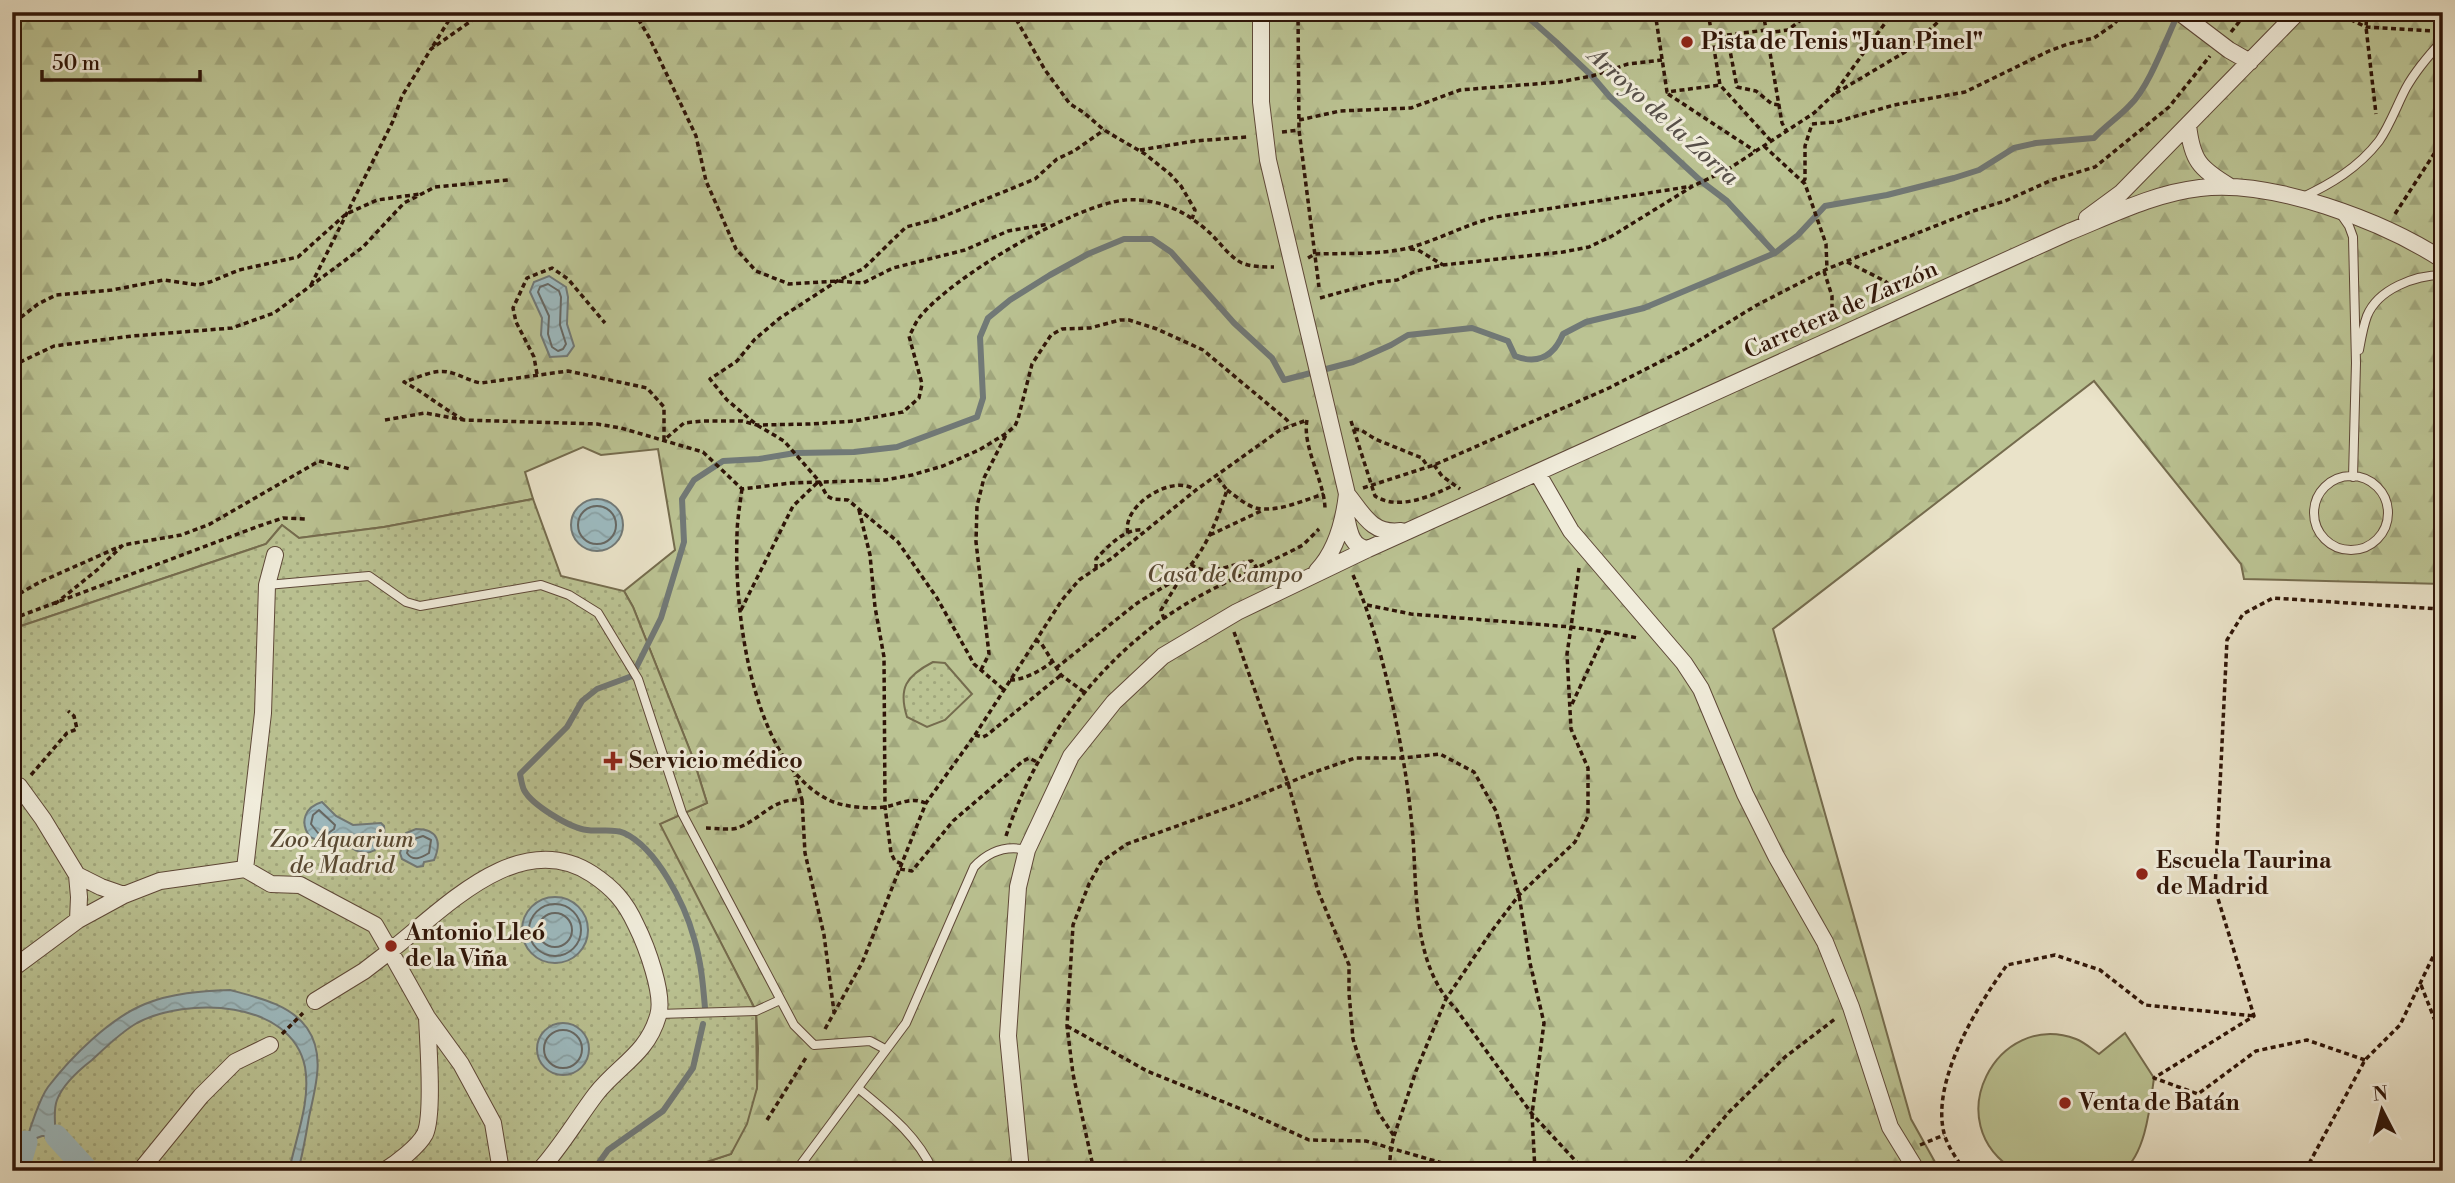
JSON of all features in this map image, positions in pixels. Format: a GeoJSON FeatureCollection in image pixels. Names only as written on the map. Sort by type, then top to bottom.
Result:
{"type":"FeatureCollection","features":[{"type":"Feature","properties":{"kind":"street"},"geometry":{"type":"LineString","coordinates":[[1261,12],[1261,102],[1268,160],[1327,409],[1354,542],[1360,548],[1368,549]]}},
{"type":"Feature","properties":{"kind":"street"},"geometry":{"type":"LineString","coordinates":[[2179,12],[2250,62]]}},
{"type":"Feature","properties":{"kind":"street"},"geometry":{"type":"LineString","coordinates":[[2068,232],[2121,193],[2298,12]]}},
{"type":"Feature","properties":{"kind":"street"},"geometry":{"type":"LineString","coordinates":[[2188,125],[2191,149],[2198,161],[2212,176],[2229,187]]}},
{"type":"Feature","properties":{"kind":"street","name":"Carretera de Zarzón"},"geometry":{"type":"LineString","coordinates":[[1021,1171],[1008,1036],[1018,887],[1027,850],[1071,755],[1114,702],[1163,656],[1229,617],[1368,549],[2068,232],[2141,203],[2180,191],[2229,187],[2301,198],[2387,228],[2443,260]]}},
{"type":"Feature","properties":{"kind":"street"},"geometry":{"type":"LineString","coordinates":[[1538,474],[1571,531],[1684,663],[1702,689],[1745,794],[1776,856],[1825,942],[1851,1007],[1890,1127],[1917,1171]]}},
{"type":"Feature","properties":{"kind":"street","name":"Carretera de Zarzón"},"geometry":{"type":"LineString","coordinates":[[1312,576],[1332,551],[1346,502],[1381,531],[1390,533],[1414,529]]}},
{"type":"Feature","properties":{"kind":"street"},"geometry":{"type":"LineString","coordinates":[[245,869],[262,713],[267,585],[275,555]]}},
{"type":"Feature","properties":{"kind":"street"},"geometry":{"type":"LineString","coordinates":[[16,786],[43,819],[77,875],[78,920]]}},
{"type":"Feature","properties":{"kind":"street"},"geometry":{"type":"LineString","coordinates":[[315,1001],[364,971],[469,887],[507,866],[547,859],[582,867],[612,887],[627,905],[643,940],[655,974],[659,1014],[646,1045],[598,1092],[540,1171]]}},
{"type":"Feature","properties":{"kind":"street"},"geometry":{"type":"LineString","coordinates":[[12,969],[78,920],[124,895],[160,881],[245,869],[271,884],[300,885],[375,925],[427,1017],[461,1064],[493,1123],[502,1171]]}},
{"type":"Feature","properties":{"kind":"street"},"geometry":{"type":"LineString","coordinates":[[77,875],[124,895]]}},
{"type":"Feature","properties":{"kind":"street"},"geometry":{"type":"LineString","coordinates":[[384,1171],[399,1162],[425,1133],[430,1100],[427,1017]]}},
{"type":"Feature","properties":{"kind":"street"},"geometry":{"type":"LineString","coordinates":[[140,1171],[201,1096],[235,1062],[270,1045]]}},
{"type":"Feature","properties":{"kind":"lane"},"geometry":{"type":"LineString","coordinates":[[2301,198],[2354,168],[2379,140],[2408,85],[2426,57],[2443,40]]}},
{"type":"Feature","properties":{"kind":"lane"},"geometry":{"type":"LineString","coordinates":[[2339,211],[2353,237],[2356,363],[2353,477]]}},
{"type":"Feature","properties":{"kind":"lane"},"geometry":{"type":"LineString","coordinates":[[2356,363],[2367,315],[2380,298],[2413,280],[2430,275],[2443,275]]}},
{"type":"Feature","properties":{"kind":"lane"},"geometry":{"type":"LineString","coordinates":[[2353,477],[2374,484],[2382,492],[2388,511],[2384,530],[2378,538],[2370,545],[2350,550],[2339,548],[2322,537],[2314,519],[2314,509],[2317,499],[2331,482],[2353,477]]}},
{"type":"Feature","properties":{"kind":"lane"},"geometry":{"type":"LineString","coordinates":[[267,585],[369,576],[406,602],[420,606],[541,584],[569,595],[598,613],[638,679],[678,804],[780,1000],[800,1032],[814,1045],[870,1041],[885,1049]]}},
{"type":"Feature","properties":{"kind":"lane"},"geometry":{"type":"LineString","coordinates":[[796,1171],[914,1008],[968,876],[980,860],[1002,848],[1016,847],[1027,850]]}},
{"type":"Feature","properties":{"kind":"lane"},"geometry":{"type":"LineString","coordinates":[[659,1014],[756,1011],[780,1000]]}},
{"type":"Feature","properties":{"kind":"lane"},"geometry":{"type":"LineString","coordinates":[[858,1088],[908,1131],[920,1146],[933,1171]]}},
{"type":"Feature","properties":{"kind":"path"},"geometry":{"type":"LineString","coordinates":[[311,287],[393,121],[402,96],[454,12]]}},
{"type":"Feature","properties":{"kind":"path"},"geometry":{"type":"LineString","coordinates":[[431,49],[484,12]]}},
{"type":"Feature","properties":{"kind":"path"},"geometry":{"type":"LineString","coordinates":[[634,12],[649,37],[696,136],[706,181],[736,250],[756,271],[789,284],[863,282],[893,268],[965,250],[1008,232],[1058,222],[1122,200],[1144,200],[1169,206],[1209,232],[1242,263],[1262,267],[1291,264],[1315,254],[1404,249],[1418,250],[1443,265]]}},
{"type":"Feature","properties":{"kind":"path"},"geometry":{"type":"LineString","coordinates":[[1012,12],[1045,69],[1070,104],[1171,174],[1195,210],[1192,219]]}},
{"type":"Feature","properties":{"kind":"path"},"geometry":{"type":"LineString","coordinates":[[1298,12],[1299,130],[1321,304]]}},
{"type":"Feature","properties":{"kind":"path"},"geometry":{"type":"LineString","coordinates":[[1655,12],[1667,92],[1756,151]]}},
{"type":"Feature","properties":{"kind":"path"},"geometry":{"type":"LineString","coordinates":[[1708,12],[1720,85],[1770,141]]}},
{"type":"Feature","properties":{"kind":"path"},"geometry":{"type":"LineString","coordinates":[[1763,12],[1782,123],[1786,130]]}},
{"type":"Feature","properties":{"kind":"path"},"geometry":{"type":"LineString","coordinates":[[1712,38],[1788,30],[1811,12]]}},
{"type":"Feature","properties":{"kind":"path"},"geometry":{"type":"LineString","coordinates":[[1834,94],[1893,12]]}},
{"type":"Feature","properties":{"kind":"path"},"geometry":{"type":"LineString","coordinates":[[1320,298],[1378,282],[1397,280],[1416,271],[1443,265],[1589,247],[1727,170],[1807,118],[1834,94],[1905,52],[1949,12]]}},
{"type":"Feature","properties":{"kind":"path"},"geometry":{"type":"LineString","coordinates":[[1812,124],[1836,122],[1894,105],[1965,92],[2049,51],[2094,38],[2113,25],[2125,12]]}},
{"type":"Feature","properties":{"kind":"path"},"geometry":{"type":"LineString","coordinates":[[1324,500],[1346,502],[1371,486],[1434,465],[1609,388],[1826,270],[1973,211],[2006,201],[2052,180],[2095,167],[2169,107],[2247,12]]}},
{"type":"Feature","properties":{"kind":"path"},"geometry":{"type":"LineString","coordinates":[[2335,12],[2366,27],[2443,32]]}},
{"type":"Feature","properties":{"kind":"path"},"geometry":{"type":"LineString","coordinates":[[2367,12],[2366,27],[2379,140]]}},
{"type":"Feature","properties":{"kind":"path"},"geometry":{"type":"LineString","coordinates":[[1727,35],[1735,85],[1744,90],[1756,91],[1772,104],[1780,105]]}},
{"type":"Feature","properties":{"kind":"path"},"geometry":{"type":"LineString","coordinates":[[1299,120],[1340,111],[1411,108],[1460,90],[1543,84],[1592,76],[1628,64],[1662,60]]}},
{"type":"Feature","properties":{"kind":"path"},"geometry":{"type":"LineString","coordinates":[[1667,92],[1720,85]]}},
{"type":"Feature","properties":{"kind":"path"},"geometry":{"type":"LineString","coordinates":[[1807,118],[1812,124]]}},
{"type":"Feature","properties":{"kind":"path"},"geometry":{"type":"LineString","coordinates":[[1803,182],[1805,146],[1812,124]]}},
{"type":"Feature","properties":{"kind":"path"},"geometry":{"type":"LineString","coordinates":[[1003,689],[980,671],[964,648],[937,598],[898,542],[848,500],[827,496],[819,481],[784,441],[757,425],[727,400],[710,379],[737,361],[755,340],[780,318],[837,281],[863,269],[906,228],[937,219],[1035,180],[1057,159],[1074,151],[1104,130]]}},
{"type":"Feature","properties":{"kind":"path"},"geometry":{"type":"LineString","coordinates":[[1138,150],[1299,130]]}},
{"type":"Feature","properties":{"kind":"path"},"geometry":{"type":"LineString","coordinates":[[2387,228],[2443,140]]}},
{"type":"Feature","properties":{"kind":"path"},"geometry":{"type":"LineString","coordinates":[[1764,145],[1803,182],[1810,198],[1826,244],[1832,324],[1838,337]]}},
{"type":"Feature","properties":{"kind":"path"},"geometry":{"type":"LineString","coordinates":[[12,366],[54,346],[232,328],[274,313],[363,247],[404,203],[435,187],[508,180]]}},
{"type":"Feature","properties":{"kind":"path"},"geometry":{"type":"LineString","coordinates":[[1404,249],[1423,244],[1472,222],[1693,187]]}},
{"type":"Feature","properties":{"kind":"path"},"geometry":{"type":"LineString","coordinates":[[12,332],[19,318],[37,304],[57,295],[112,290],[164,281],[197,285],[239,270],[298,257],[346,214],[377,200],[422,194]]}},
{"type":"Feature","properties":{"kind":"path"},"geometry":{"type":"LineString","coordinates":[[664,440],[684,424],[742,421],[757,425],[853,421],[903,412],[919,398],[922,384],[909,336],[919,318],[960,280],[1058,222]]}},
{"type":"Feature","properties":{"kind":"path"},"geometry":{"type":"LineString","coordinates":[[1847,261],[1894,288],[1906,306]]}},
{"type":"Feature","properties":{"kind":"path"},"geometry":{"type":"LineString","coordinates":[[538,375],[534,358],[516,323],[513,308],[527,278],[552,268],[568,279],[605,323]]}},
{"type":"Feature","properties":{"kind":"path"},"geometry":{"type":"LineString","coordinates":[[386,420],[425,414],[464,420],[597,424],[703,452],[742,489],[819,481],[886,480],[943,466],[979,450],[1007,433],[1015,426],[1032,365],[1047,339],[1062,329],[1090,328],[1129,320],[1157,329],[1203,350],[1290,425]]}},
{"type":"Feature","properties":{"kind":"path"},"geometry":{"type":"LineString","coordinates":[[464,420],[404,382],[429,374],[448,372],[481,383],[568,371],[647,388],[664,407],[664,440]]}},
{"type":"Feature","properties":{"kind":"path"},"geometry":{"type":"LineString","coordinates":[[767,1120],[835,1014],[862,963],[926,803],[975,735],[1035,640],[1072,588],[1270,436],[1290,425],[1307,420],[1314,412],[1327,409]]}},
{"type":"Feature","properties":{"kind":"path"},"geometry":{"type":"LineString","coordinates":[[1348,412],[1371,486],[1378,499],[1401,501],[1429,497],[1454,485]]}},
{"type":"Feature","properties":{"kind":"path"},"geometry":{"type":"LineString","coordinates":[[1307,420],[1307,432],[1324,494],[1325,512]]}},
{"type":"Feature","properties":{"kind":"path"},"geometry":{"type":"LineString","coordinates":[[1354,429],[1422,458],[1428,467]]}},
{"type":"Feature","properties":{"kind":"path"},"geometry":{"type":"LineString","coordinates":[[980,671],[989,654],[976,542],[977,506],[984,478],[1007,433]]}},
{"type":"Feature","properties":{"kind":"path"},"geometry":{"type":"LineString","coordinates":[[12,598],[40,582],[122,545],[181,535],[210,524],[319,461],[350,469]]}},
{"type":"Feature","properties":{"kind":"path"},"geometry":{"type":"LineString","coordinates":[[1434,465],[1442,477],[1464,491],[1471,503]]}},
{"type":"Feature","properties":{"kind":"path"},"geometry":{"type":"LineString","coordinates":[[1217,477],[1227,490],[1248,505],[1266,508],[1324,494]]}},
{"type":"Feature","properties":{"kind":"path"},"geometry":{"type":"LineString","coordinates":[[740,612],[793,506],[819,481]]}},
{"type":"Feature","properties":{"kind":"path"},"geometry":{"type":"LineString","coordinates":[[1128,533],[1126,525],[1129,518],[1148,496],[1186,485],[1196,491]]}},
{"type":"Feature","properties":{"kind":"path"},"geometry":{"type":"LineString","coordinates":[[742,489],[737,536],[740,612],[747,662],[774,743],[799,779],[832,801],[859,807],[885,807],[917,799],[926,803]]}},
{"type":"Feature","properties":{"kind":"path"},"geometry":{"type":"LineString","coordinates":[[1056,668],[1120,616],[1191,564],[1219,515],[1227,490]]}},
{"type":"Feature","properties":{"kind":"path"},"geometry":{"type":"LineString","coordinates":[[858,508],[870,555],[875,607],[884,657],[885,807],[891,853],[895,862],[912,871],[953,821],[1023,761],[1029,758],[1037,762]]}},
{"type":"Feature","properties":{"kind":"path"},"geometry":{"type":"LineString","coordinates":[[1208,536],[1266,508]]}},
{"type":"Feature","properties":{"kind":"path"},"geometry":{"type":"LineString","coordinates":[[12,619],[259,526],[283,518],[306,519]]}},
{"type":"Feature","properties":{"kind":"path"},"geometry":{"type":"LineString","coordinates":[[1002,848],[1018,803],[1037,762],[1084,692],[1133,643],[1164,620],[1198,597],[1303,545],[1313,537],[1323,520]]}},
{"type":"Feature","properties":{"kind":"path"},"geometry":{"type":"LineString","coordinates":[[1096,569],[1095,562],[1110,544],[1128,533],[1139,529],[1144,531]]}},
{"type":"Feature","properties":{"kind":"path"},"geometry":{"type":"LineString","coordinates":[[55,604],[97,570],[122,545]]}},
{"type":"Feature","properties":{"kind":"path"},"geometry":{"type":"LineString","coordinates":[[1390,1171],[1394,1136],[1416,1071],[1446,999],[1519,895],[1575,842],[1588,816],[1588,768],[1571,729],[1567,654],[1583,545]]}},
{"type":"Feature","properties":{"kind":"path"},"geometry":{"type":"LineString","coordinates":[[1347,560],[1367,606],[1402,758],[1424,953],[1446,999],[1532,1114],[1585,1171]]}},
{"type":"Feature","properties":{"kind":"path"},"geometry":{"type":"LineString","coordinates":[[1191,564],[1196,569],[1205,570],[1252,561],[1257,568]]}},
{"type":"Feature","properties":{"kind":"path"},"geometry":{"type":"LineString","coordinates":[[1164,620],[1161,610],[1177,584],[1174,579]]}},
{"type":"Feature","properties":{"kind":"path"},"geometry":{"type":"LineString","coordinates":[[2255,1016],[2215,889],[2227,640],[2243,614],[2273,598],[2439,609],[2443,613]]}},
{"type":"Feature","properties":{"kind":"path"},"geometry":{"type":"LineString","coordinates":[[1367,606],[1411,614],[1571,627],[1657,642],[1662,638]]}},
{"type":"Feature","properties":{"kind":"path"},"geometry":{"type":"LineString","coordinates":[[1229,617],[1288,783],[1318,891],[1349,965],[1353,1039],[1357,1052],[1378,1112],[1394,1136]]}},
{"type":"Feature","properties":{"kind":"path"},"geometry":{"type":"LineString","coordinates":[[1571,706],[1606,632]]}},
{"type":"Feature","properties":{"kind":"path"},"geometry":{"type":"LineString","coordinates":[[1035,640],[1041,643],[1061,675],[1084,692]]}},
{"type":"Feature","properties":{"kind":"path"},"geometry":{"type":"LineString","coordinates":[[1010,680],[1042,670],[1052,662]]}},
{"type":"Feature","properties":{"kind":"path"},"geometry":{"type":"LineString","coordinates":[[975,735],[987,735],[1061,675]]}},
{"type":"Feature","properties":{"kind":"path"},"geometry":{"type":"LineString","coordinates":[[16,786],[37,769],[67,733],[77,729],[74,716],[68,711]]}},
{"type":"Feature","properties":{"kind":"path"},"geometry":{"type":"LineString","coordinates":[[1094,1171],[1073,1074],[1067,1026],[1073,925],[1101,862],[1127,845],[1355,758],[1402,758],[1440,754],[1474,772],[1496,811],[1519,895],[1530,963],[1544,1023],[1532,1114],[1535,1171]]}},
{"type":"Feature","properties":{"kind":"path"},"geometry":{"type":"LineString","coordinates":[[795,774],[802,800],[805,853],[824,935],[835,1014]]}},
{"type":"Feature","properties":{"kind":"path"},"geometry":{"type":"LineString","coordinates":[[690,828],[739,828],[766,809],[792,800],[802,800]]}},
{"type":"Feature","properties":{"kind":"path"},"geometry":{"type":"LineString","coordinates":[[2305,1171],[2365,1060],[2400,1025],[2443,936]]}},
{"type":"Feature","properties":{"kind":"path"},"geometry":{"type":"LineString","coordinates":[[1965,1171],[1944,1135],[1941,1108],[1948,1072],[1986,994],[2007,965],[2055,956],[2100,970],[2145,1005],[2255,1016]]}},
{"type":"Feature","properties":{"kind":"path"},"geometry":{"type":"LineString","coordinates":[[2421,985],[2443,1041]]}},
{"type":"Feature","properties":{"kind":"path"},"geometry":{"type":"LineString","coordinates":[[270,1045],[315,1001]]}},
{"type":"Feature","properties":{"kind":"path"},"geometry":{"type":"LineString","coordinates":[[1679,1171],[1730,1111],[1786,1057],[1851,1007]]}},
{"type":"Feature","properties":{"kind":"path"},"geometry":{"type":"LineString","coordinates":[[2255,1016],[2154,1078],[2197,1094],[2256,1051],[2307,1040],[2365,1060]]}},
{"type":"Feature","properties":{"kind":"path"},"geometry":{"type":"LineString","coordinates":[[1067,1026],[1147,1071],[1308,1140],[1366,1140],[1442,1163],[1626,1163],[1662,1171]]}},
{"type":"Feature","properties":{"kind":"path"},"geometry":{"type":"LineString","coordinates":[[1906,1152],[1944,1135]]}},
{"type":"Feature","properties":{"kind":"green space","name":"Casa de Campo"},"geometry":{"type":"Polygon","coordinates":[[[12,12],[2443,12],[2443,584],[2244,579],[2241,564],[2094,381],[1773,629],[1911,1119],[1940,1171],[679,1171],[731,1154],[757,1088],[758,1048],[756,1011],[659,824],[707,803],[693,758],[633,607],[624,591],[675,550],[658,449],[601,455],[583,447],[525,472],[533,499],[384,527],[299,538],[282,525],[266,544],[12,629],[12,12]]]}},
{"type":"Feature","properties":{"kind":"green space","name":"Zoo Aquarium de Madrid"},"geometry":{"type":"Polygon","coordinates":[[[533,499],[561,576],[624,591],[633,607],[693,758],[707,803],[660,824],[756,1011],[757,1088],[747,1124],[731,1154],[679,1171],[12,1171],[12,629],[266,544],[282,525],[299,538],[384,527],[533,499]]]}},
{"type":"Feature","properties":{"kind":"green space"},"geometry":{"type":"Polygon","coordinates":[[[933,662],[945,663],[972,694],[945,720],[927,727],[907,717],[903,698],[906,684],[916,672],[933,662]]]}},
{"type":"Feature","properties":{"kind":"green space","name":"Venta de Batán"},"geometry":{"type":"Polygon","coordinates":[[[2125,1033],[2154,1078],[2142,1141],[2131,1163],[2123,1171],[2016,1171],[1992,1151],[1981,1126],[1979,1101],[1986,1076],[2001,1055],[2022,1040],[2047,1034],[2076,1039],[2099,1054],[2125,1033]]]}},
{"type":"Feature","properties":{"kind":"water"},"geometry":{"type":"Polygon","coordinates":[[[549,276],[566,287],[567,324],[574,346],[567,356],[550,357],[541,335],[542,318],[530,292],[534,282],[549,276]]]}},
{"type":"Feature","properties":{"kind":"water"},"geometry":{"type":"Polygon","coordinates":[[[597,499],[607,501],[615,507],[621,515],[621,535],[615,543],[607,549],[597,551],[587,549],[579,543],[573,535],[571,525],[573,515],[579,507],[587,501],[597,499]]]}},
{"type":"Feature","properties":{"kind":"water"},"geometry":{"type":"Polygon","coordinates":[[[322,802],[336,816],[353,825],[381,823],[384,826],[384,834],[379,846],[369,852],[362,852],[349,846],[346,835],[339,834],[325,840],[310,837],[304,821],[311,807],[322,802]]]}},
{"type":"Feature","properties":{"kind":"water"},"geometry":{"type":"Polygon","coordinates":[[[416,829],[429,831],[438,842],[434,860],[417,867],[402,859],[400,853],[406,833],[416,829]]]}},
{"type":"Feature","properties":{"kind":"water"},"geometry":{"type":"Polygon","coordinates":[[[561,897],[579,906],[586,917],[586,943],[579,954],[568,961],[549,963],[531,954],[524,943],[522,924],[531,906],[542,899],[561,897]]]}},
{"type":"Feature","properties":{"kind":"water"},"geometry":{"type":"Polygon","coordinates":[[[230,990],[282,1007],[300,1020],[313,1038],[318,1060],[317,1072],[298,1171],[289,1171],[306,1093],[305,1067],[296,1045],[280,1028],[259,1016],[234,1010],[182,1009],[137,1023],[114,1040],[63,1088],[55,1108],[56,1136],[42,1136],[26,1142],[48,1087],[80,1051],[118,1019],[145,1004],[166,997],[230,990]]]}},
{"type":"Feature","properties":{"kind":"water"},"geometry":{"type":"Polygon","coordinates":[[[563,1023],[573,1025],[581,1031],[587,1039],[587,1059],[581,1067],[573,1073],[563,1075],[553,1073],[545,1067],[539,1059],[537,1049],[539,1039],[545,1031],[553,1025],[563,1023]]]}},
{"type":"Feature","properties":{"kind":"waterway","name":"Arroyo de la Zorra"},"geometry":{"type":"LineString","coordinates":[[1522,12],[1702,182],[1727,201],[1775,253]]}},
{"type":"Feature","properties":{"kind":"waterway"},"geometry":{"type":"LineString","coordinates":[[705,1008],[700,964],[690,925],[677,894],[648,851],[624,833],[580,828],[552,815],[528,796],[520,774],[567,727],[582,701],[597,689],[632,676],[661,618],[684,542],[682,499],[694,480],[723,461],[795,453],[854,452],[897,447],[977,417],[983,398],[980,337],[988,318],[1010,300],[1050,275],[1088,254],[1124,239],[1152,239],[1171,252],[1234,323],[1272,358],[1284,380],[1353,362],[1408,335],[1472,328],[1508,341],[1515,356],[1538,359],[1550,353],[1563,334],[1586,322],[1644,308],[1775,253],[1798,235],[1825,206],[1887,195],[1954,178],[1979,170],[2014,148],[2036,143],[2094,138],[2137,97],[2178,14]]}},
{"type":"Feature","properties":{"kind":"waterway"},"geometry":{"type":"LineString","coordinates":[[593,1171],[608,1150],[663,1111],[693,1068],[703,1024]]}},
{"type":"Feature","properties":{"kind":"waterway"},"geometry":{"type":"LineString","coordinates":[[56,1136],[88,1171]]}},
{"type":"Feature","properties":{"kind":"waterway"},"geometry":{"type":"LineString","coordinates":[[20,1171],[26,1142]]}},
{"type":"Feature","properties":{"kind":"place","name":"Pista de Tenis \"Juan Pinel\""},"geometry":{"type":"Point","coordinates":[1687,42]}},
{"type":"Feature","properties":{"kind":"place","name":"Servicio médico"},"geometry":{"type":"Point","coordinates":[613,761]}},
{"type":"Feature","properties":{"kind":"place","name":"Escuela Taurina de Madrid"},"geometry":{"type":"Point","coordinates":[2142,874]}},
{"type":"Feature","properties":{"kind":"place","name":"Antonio Lleó de la Viña"},"geometry":{"type":"Point","coordinates":[391,946]}},
{"type":"Feature","properties":{"kind":"place","name":"Venta de Batán"},"geometry":{"type":"Point","coordinates":[2065,1103]}}]}
